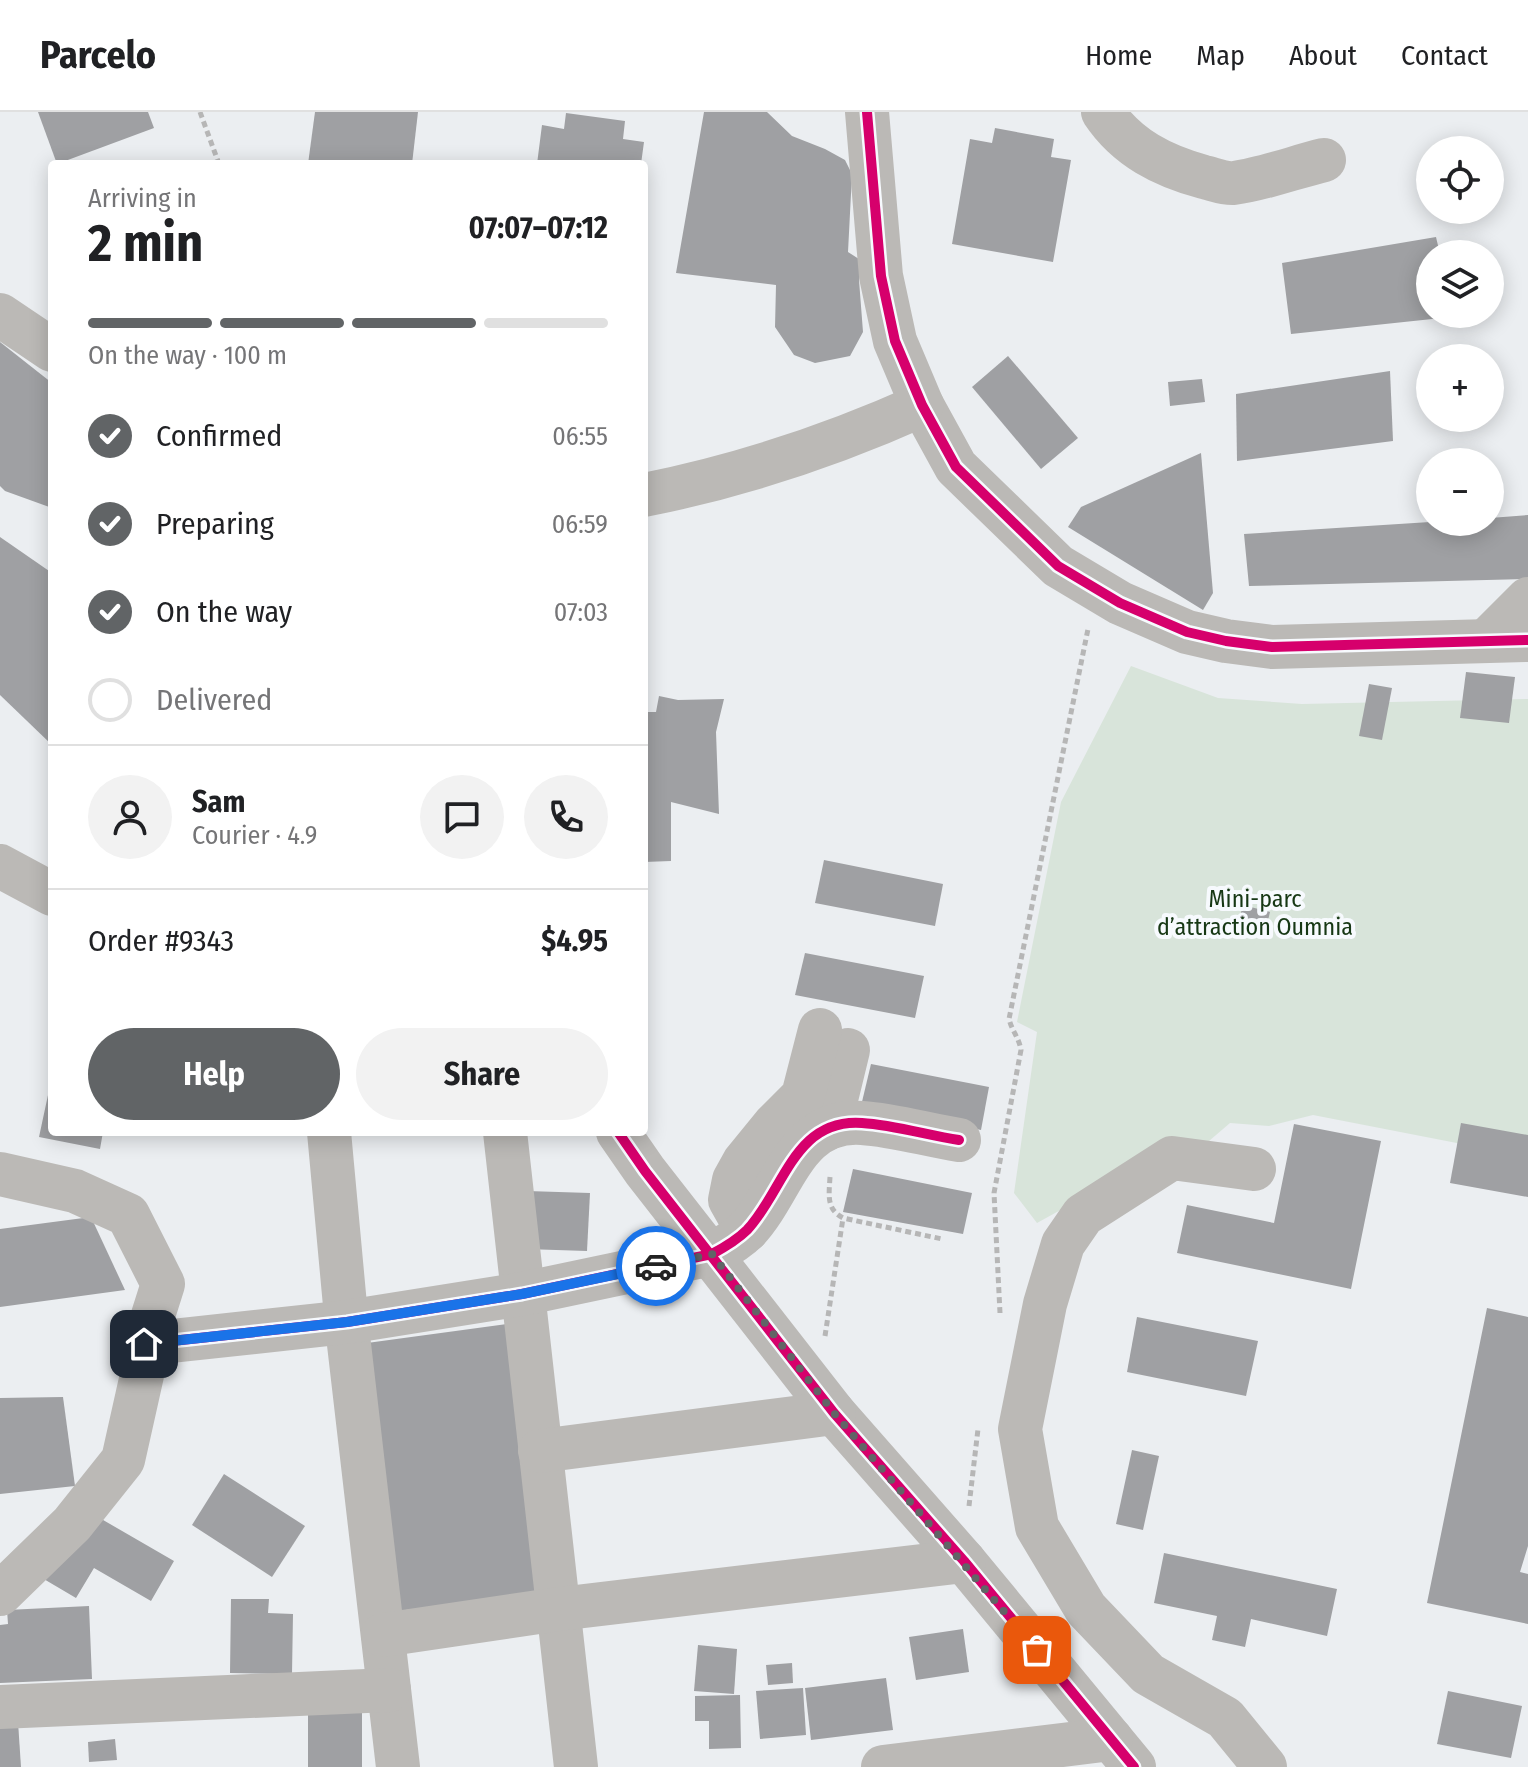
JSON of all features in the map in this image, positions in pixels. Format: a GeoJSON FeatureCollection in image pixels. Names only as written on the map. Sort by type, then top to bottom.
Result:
{"type":"FeatureCollection","features":[{"type":"Feature","properties":{"kind":"street"},"geometry":{"type":"LineString","coordinates":[[867,112],[881,276],[895,341],[922,405],[956,467],[1058,566],[1120,603],[1187,632],[1272,647],[1507,641],[1528,599]]}},
{"type":"Feature","properties":{"kind":"street"},"geometry":{"type":"LineString","coordinates":[[1103,112],[1133,147],[1186,172],[1231,184],[1324,160]]}},
{"type":"Feature","properties":{"kind":"street"},"geometry":{"type":"LineString","coordinates":[[0,315],[48,347]]}},
{"type":"Feature","properties":{"kind":"street"},"geometry":{"type":"LineString","coordinates":[[648,494],[795,455],[922,405]]}},
{"type":"Feature","properties":{"kind":"street"},"geometry":{"type":"LineString","coordinates":[[0,866],[48,892]]}},
{"type":"Feature","properties":{"kind":"street"},"geometry":{"type":"LineString","coordinates":[[747,1230],[730,1200],[734,1180],[744,1162],[775,1124],[803,1096],[834,1040],[829,1128]]}},
{"type":"Feature","properties":{"kind":"street"},"geometry":{"type":"LineString","coordinates":[[144,1344],[347,1322],[522,1294],[712,1254],[747,1230],[799,1149],[829,1128],[861,1123],[959,1140]]}},
{"type":"Feature","properties":{"kind":"street"},"geometry":{"type":"LineString","coordinates":[[329,1136],[347,1322],[398,1767]]}},
{"type":"Feature","properties":{"kind":"street"},"geometry":{"type":"LineString","coordinates":[[505,1136],[576,1767]]}},
{"type":"Feature","properties":{"kind":"street"},"geometry":{"type":"LineString","coordinates":[[621,1136],[834,1413],[964,1561],[1122,1753]]}},
{"type":"Feature","properties":{"kind":"street"},"geometry":{"type":"LineString","coordinates":[[1254,1169],[1172,1158],[1083,1215],[1063,1244],[1045,1304],[1020,1429],[1037,1527],[1086,1609],[1148,1674],[1225,1718],[1265,1767]]}},
{"type":"Feature","properties":{"kind":"street"},"geometry":{"type":"LineString","coordinates":[[0,1174],[75,1191],[128,1215],[163,1284],[144,1344],[142,1375],[123,1460],[72,1524],[0,1594]]}},
{"type":"Feature","properties":{"kind":"street"},"geometry":{"type":"LineString","coordinates":[[540,1451],[834,1413]]}},
{"type":"Feature","properties":{"kind":"street"},"geometry":{"type":"LineString","coordinates":[[383,1635],[559,1609],[964,1561]]}},
{"type":"Feature","properties":{"kind":"street"},"geometry":{"type":"LineString","coordinates":[[0,1707],[389,1690]]}},
{"type":"Feature","properties":{"kind":"street"},"geometry":{"type":"LineString","coordinates":[[883,1767],[1122,1753]]}},
{"type":"Feature","properties":{"kind":"path"},"geometry":{"type":"LineString","coordinates":[[200,112],[218,160]]}},
{"type":"Feature","properties":{"kind":"path"},"geometry":{"type":"LineString","coordinates":[[998,1326],[1000,1290],[994,1193],[1021,1050],[1009,1019],[1097,588]]}},
{"type":"Feature","properties":{"kind":"path"},"geometry":{"type":"LineString","coordinates":[[829,1128],[829,1203],[835,1214],[942,1239]]}},
{"type":"Feature","properties":{"kind":"path"},"geometry":{"type":"LineString","coordinates":[[825,1338],[843,1218]]}},
{"type":"Feature","properties":{"kind":"path"},"geometry":{"type":"LineString","coordinates":[[964,1561],[970,1538],[969,1512],[979,1419]]}},
{"type":"Feature","properties":{"kind":"green space","name":"Mini-parc d’attraction Oumnia"},"geometry":{"type":"Polygon","coordinates":[[[1131,666],[1218,698],[1302,704],[1528,699],[1528,1157],[1313,1115],[1269,1126],[1230,1123],[1202,1147],[1178,1145],[1037,1223],[1014,1193],[1037,1032],[1017,1022],[1061,802],[1131,666]]]}},
{"type":"Feature","properties":{"kind":"building"},"geometry":{"type":"Polygon","coordinates":[[[38,112],[148,112],[154,128],[68,160],[56,160],[38,112]]]}},
{"type":"Feature","properties":{"kind":"building"},"geometry":{"type":"Polygon","coordinates":[[[315,112],[418,112],[412,160],[309,160],[315,112]]]}},
{"type":"Feature","properties":{"kind":"building"},"geometry":{"type":"Polygon","coordinates":[[[704,112],[767,112],[792,136],[845,160],[852,174],[848,252],[862,261],[859,280],[863,332],[850,356],[815,363],[794,355],[775,327],[776,285],[676,273],[704,112]]]}},
{"type":"Feature","properties":{"kind":"building"},"geometry":{"type":"Polygon","coordinates":[[[566,113],[625,121],[623,139],[644,142],[642,160],[538,160],[542,125],[564,129],[566,113]]]}},
{"type":"Feature","properties":{"kind":"building"},"geometry":{"type":"Polygon","coordinates":[[[995,128],[1054,139],[1051,157],[1071,160],[1053,262],[952,244],[970,139],[992,143],[995,128]]]}},
{"type":"Feature","properties":{"kind":"building"},"geometry":{"type":"Polygon","coordinates":[[[1416,240],[1416,321],[1291,334],[1282,263],[1416,240]]]}},
{"type":"Feature","properties":{"kind":"building"},"geometry":{"type":"Polygon","coordinates":[[[0,342],[48,380],[48,507],[5,491],[0,486],[0,342]]]}},
{"type":"Feature","properties":{"kind":"building"},"geometry":{"type":"Polygon","coordinates":[[[1008,356],[1078,438],[1041,469],[972,387],[1008,356]]]}},
{"type":"Feature","properties":{"kind":"building"},"geometry":{"type":"Polygon","coordinates":[[[1390,371],[1393,441],[1237,461],[1236,394],[1390,371]]]}},
{"type":"Feature","properties":{"kind":"building"},"geometry":{"type":"Polygon","coordinates":[[[1202,379],[1205,402],[1170,406],[1168,382],[1202,379]]]}},
{"type":"Feature","properties":{"kind":"building"},"geometry":{"type":"Polygon","coordinates":[[[1201,453],[1213,593],[1203,610],[1068,527],[1081,507],[1201,453]]]}},
{"type":"Feature","properties":{"kind":"building"},"geometry":{"type":"Polygon","coordinates":[[[1528,515],[1528,579],[1249,586],[1244,534],[1416,523],[1416,536],[1504,536],[1504,517],[1528,515]]]}},
{"type":"Feature","properties":{"kind":"building"},"geometry":{"type":"Polygon","coordinates":[[[0,537],[48,570],[48,741],[0,695],[0,537]]]}},
{"type":"Feature","properties":{"kind":"building"},"geometry":{"type":"Polygon","coordinates":[[[1466,672],[1515,677],[1509,723],[1460,718],[1466,672]]]}},
{"type":"Feature","properties":{"kind":"building"},"geometry":{"type":"Polygon","coordinates":[[[1369,684],[1392,688],[1382,740],[1359,736],[1369,684]]]}},
{"type":"Feature","properties":{"kind":"building"},"geometry":{"type":"Polygon","coordinates":[[[659,696],[678,700],[724,699],[716,732],[719,814],[671,802],[671,861],[648,862],[648,712],[656,712],[659,696]]]}},
{"type":"Feature","properties":{"kind":"building"},"geometry":{"type":"Polygon","coordinates":[[[824,860],[943,884],[935,926],[815,903],[824,860]]]}},
{"type":"Feature","properties":{"kind":"building"},"geometry":{"type":"Polygon","coordinates":[[[1243,905],[1270,912],[1264,937],[1236,931],[1243,905]]]}},
{"type":"Feature","properties":{"kind":"building"},"geometry":{"type":"Polygon","coordinates":[[[805,953],[924,976],[915,1018],[795,995],[805,953]]]}},
{"type":"Feature","properties":{"kind":"building"},"geometry":{"type":"Polygon","coordinates":[[[871,1064],[989,1087],[981,1130],[861,1106],[871,1064]]]}},
{"type":"Feature","properties":{"kind":"building"},"geometry":{"type":"Polygon","coordinates":[[[48,1095],[48,1136],[102,1136],[100,1149],[39,1137],[48,1095]]]}},
{"type":"Feature","properties":{"kind":"building"},"geometry":{"type":"Polygon","coordinates":[[[1461,1123],[1528,1135],[1528,1197],[1450,1183],[1461,1123]]]}},
{"type":"Feature","properties":{"kind":"building"},"geometry":{"type":"Polygon","coordinates":[[[1294,1124],[1381,1141],[1351,1289],[1177,1253],[1187,1205],[1274,1223],[1294,1124]]]}},
{"type":"Feature","properties":{"kind":"building"},"geometry":{"type":"Polygon","coordinates":[[[853,1169],[972,1193],[963,1234],[843,1212],[853,1169]]]}},
{"type":"Feature","properties":{"kind":"building"},"geometry":{"type":"Polygon","coordinates":[[[527,1191],[590,1193],[587,1251],[525,1249],[527,1191]]]}},
{"type":"Feature","properties":{"kind":"building"},"geometry":{"type":"Polygon","coordinates":[[[91,1217],[125,1290],[0,1307],[0,1229],[91,1217]]]}},
{"type":"Feature","properties":{"kind":"building"},"geometry":{"type":"Polygon","coordinates":[[[1487,1308],[1528,1317],[1528,1546],[1520,1572],[1528,1574],[1528,1624],[1427,1603],[1487,1308]]]}},
{"type":"Feature","properties":{"kind":"building"},"geometry":{"type":"Polygon","coordinates":[[[1137,1317],[1258,1341],[1246,1396],[1127,1372],[1137,1317]]]}},
{"type":"Feature","properties":{"kind":"building"},"geometry":{"type":"Polygon","coordinates":[[[507,1324],[536,1595],[397,1611],[367,1343],[507,1324]]]}},
{"type":"Feature","properties":{"kind":"building"},"geometry":{"type":"Polygon","coordinates":[[[63,1397],[75,1486],[0,1494],[0,1398],[63,1397]]]}},
{"type":"Feature","properties":{"kind":"building"},"geometry":{"type":"Polygon","coordinates":[[[1132,1450],[1159,1456],[1143,1530],[1116,1524],[1132,1450]]]}},
{"type":"Feature","properties":{"kind":"building"},"geometry":{"type":"Polygon","coordinates":[[[224,1474],[305,1526],[272,1577],[192,1525],[224,1474]]]}},
{"type":"Feature","properties":{"kind":"building"},"geometry":{"type":"Polygon","coordinates":[[[91,1513],[174,1561],[151,1601],[94,1568],[76,1598],[37,1575],[91,1513]]]}},
{"type":"Feature","properties":{"kind":"building"},"geometry":{"type":"Polygon","coordinates":[[[1164,1553],[1337,1589],[1327,1636],[1251,1619],[1245,1647],[1212,1640],[1217,1616],[1154,1603],[1164,1553]]]}},
{"type":"Feature","properties":{"kind":"building"},"geometry":{"type":"Polygon","coordinates":[[[231,1599],[269,1599],[268,1613],[293,1614],[292,1674],[230,1673],[231,1599]]]}},
{"type":"Feature","properties":{"kind":"building"},"geometry":{"type":"Polygon","coordinates":[[[89,1606],[92,1679],[0,1683],[0,1625],[8,1624],[7,1610],[89,1606]]]}},
{"type":"Feature","properties":{"kind":"building"},"geometry":{"type":"Polygon","coordinates":[[[963,1629],[969,1672],[916,1680],[909,1637],[963,1629]]]}},
{"type":"Feature","properties":{"kind":"building"},"geometry":{"type":"Polygon","coordinates":[[[698,1645],[737,1649],[734,1694],[694,1691],[698,1645]]]}},
{"type":"Feature","properties":{"kind":"building"},"geometry":{"type":"Polygon","coordinates":[[[792,1663],[793,1683],[768,1685],[766,1665],[792,1663]]]}},
{"type":"Feature","properties":{"kind":"building"},"geometry":{"type":"Polygon","coordinates":[[[886,1678],[893,1730],[811,1740],[805,1688],[886,1678]]]}},
{"type":"Feature","properties":{"kind":"building"},"geometry":{"type":"Polygon","coordinates":[[[803,1688],[806,1735],[760,1739],[756,1691],[803,1688]]]}},
{"type":"Feature","properties":{"kind":"building"},"geometry":{"type":"Polygon","coordinates":[[[1448,1691],[1522,1706],[1511,1758],[1437,1744],[1448,1691]]]}},
{"type":"Feature","properties":{"kind":"building"},"geometry":{"type":"Polygon","coordinates":[[[740,1695],[741,1748],[709,1749],[709,1721],[695,1721],[695,1696],[740,1695]]]}},
{"type":"Feature","properties":{"kind":"building"},"geometry":{"type":"Polygon","coordinates":[[[308,1699],[362,1699],[362,1767],[308,1767],[308,1699]]]}},
{"type":"Feature","properties":{"kind":"building"},"geometry":{"type":"Polygon","coordinates":[[[0,1722],[18,1722],[21,1767],[0,1767],[0,1722]]]}},
{"type":"Feature","properties":{"kind":"building"},"geometry":{"type":"Polygon","coordinates":[[[115,1739],[117,1760],[89,1762],[88,1742],[115,1739]]]}},
{"type":"Feature","properties":{"kind":"cycle path"},"geometry":{"type":"LineString","coordinates":[[867,112],[881,276],[895,341],[922,405],[956,467],[1058,566],[1120,603],[1187,632],[1226,641],[1272,647],[1528,640]]}},
{"type":"Feature","properties":{"kind":"cycle path"},"geometry":{"type":"LineString","coordinates":[[144,1344],[347,1322],[522,1294],[712,1254],[747,1230],[805,1144],[821,1132],[839,1125],[862,1123],[959,1140]]}},
{"type":"Feature","properties":{"kind":"cycle path"},"geometry":{"type":"LineString","coordinates":[[621,1136],[834,1413],[964,1561],[1134,1767]]}},
{"type":"Feature","properties":{"kind":"way so far"},"geometry":{"type":"LineString","coordinates":[[656,1266],[712,1254],[834,1413],[964,1561],[1037,1650]]}},
{"type":"Feature","properties":{"kind":"route"},"geometry":{"type":"LineString","coordinates":[[144,1344],[347,1322],[522,1294],[656,1266]]}}]}
